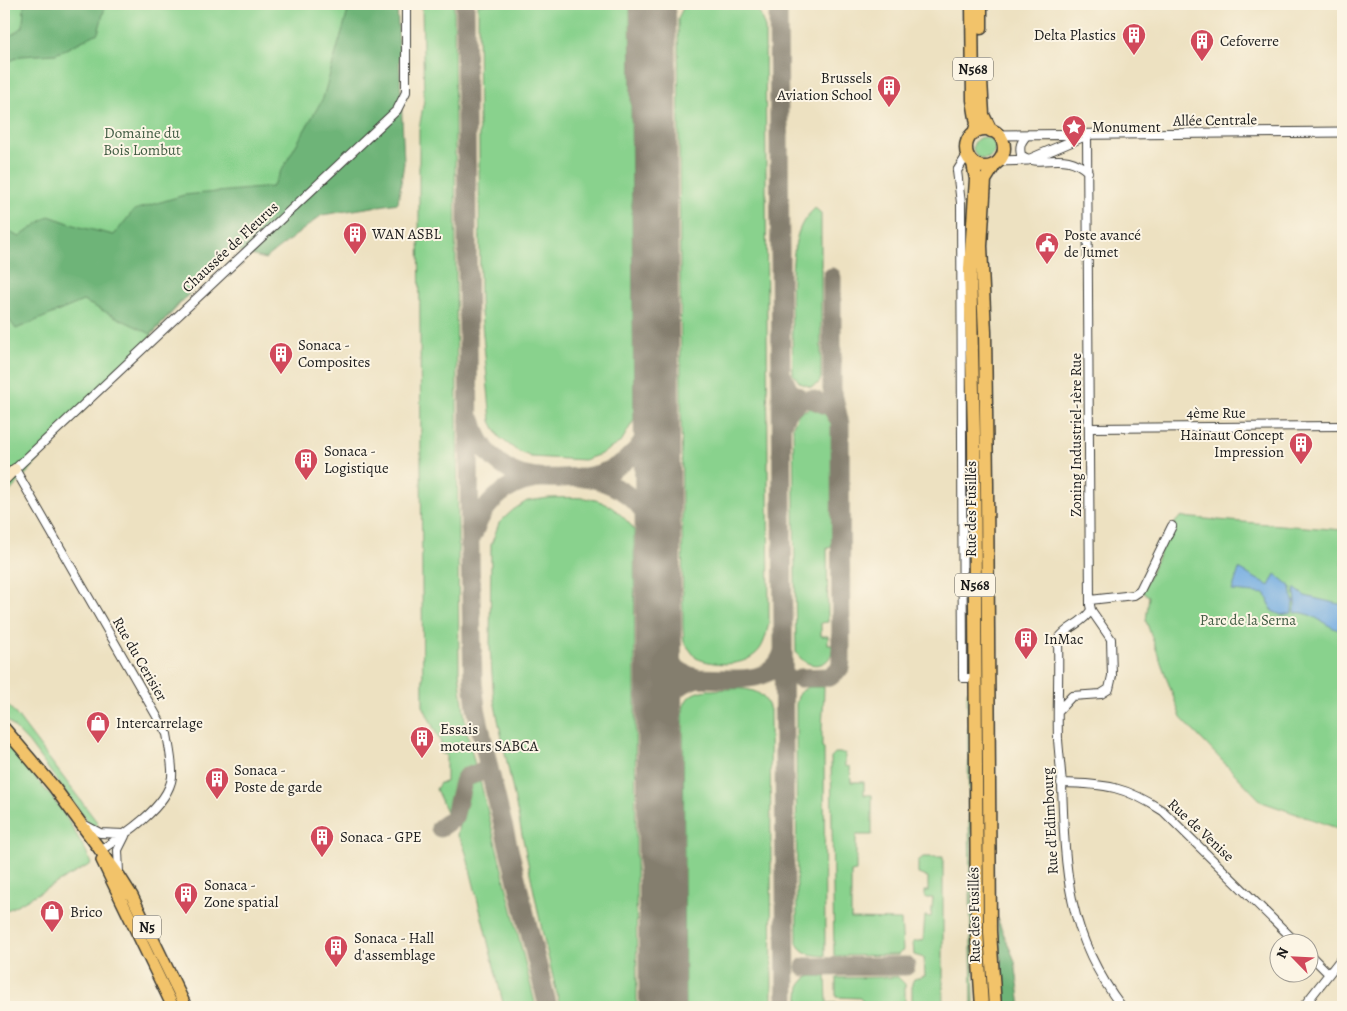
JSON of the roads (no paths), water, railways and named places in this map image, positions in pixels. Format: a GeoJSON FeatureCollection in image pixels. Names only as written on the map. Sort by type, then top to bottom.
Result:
{"type":"FeatureCollection","features":[{"type":"Feature","properties":{"kind":"highway","name":"N568"},"geometry":{"type":"LineString","coordinates":[[970,159],[967,143],[974,133],[977,124],[973,100],[972,4]]}},
{"type":"Feature","properties":{"kind":"highway","name":"N568"},"geometry":{"type":"LineString","coordinates":[[981,4],[982,115],[1003,145],[996,162]]}},
{"type":"Feature","properties":{"kind":"highway"},"geometry":{"type":"LineString","coordinates":[[965,49],[968,54],[973,100]]}},
{"type":"Feature","properties":{"kind":"highway"},"geometry":{"type":"LineString","coordinates":[[974,133],[985,130],[994,133]]}},
{"type":"Feature","properties":{"kind":"highway"},"geometry":{"type":"LineString","coordinates":[[970,159],[981,167],[996,162]]}},
{"type":"Feature","properties":{"kind":"highway","name":"Rue des Fusillés"},"geometry":{"type":"LineString","coordinates":[[970,159],[976,179],[970,269],[969,678],[977,932],[982,1007]]}},
{"type":"Feature","properties":{"kind":"highway","name":"Rue des Fusillés"},"geometry":{"type":"LineString","coordinates":[[995,1007],[990,932],[986,332],[981,246],[985,180],[996,162]]}},
{"type":"Feature","properties":{"kind":"main road","name":"Chaussée de Fleurus"},"geometry":{"type":"LineString","coordinates":[[4,480],[15,469]]}},
{"type":"Feature","properties":{"kind":"main road","name":"N5"},"geometry":{"type":"LineString","coordinates":[[4,728],[54,787],[120,877],[132,896],[186,1007]]}},
{"type":"Feature","properties":{"kind":"main road","name":"N5"},"geometry":{"type":"LineString","coordinates":[[100,851],[106,870],[135,925],[150,962],[173,1007]]}},
{"type":"Feature","properties":{"kind":"street","name":"Chaussée de Fleurus"},"geometry":{"type":"LineString","coordinates":[[15,469],[397,110],[406,92],[406,4]]}},
{"type":"Feature","properties":{"kind":"street","name":"Allée Centrale"},"geometry":{"type":"LineString","coordinates":[[994,133],[1087,136],[1343,132]]}},
{"type":"Feature","properties":{"kind":"street"},"geometry":{"type":"LineString","coordinates":[[1027,135],[1022,141],[1020,148],[1021,155],[1028,160]]}},
{"type":"Feature","properties":{"kind":"street","name":"Zoning Industriel-1ère Rue"},"geometry":{"type":"LineString","coordinates":[[1087,136],[1091,610]]}},
{"type":"Feature","properties":{"kind":"street"},"geometry":{"type":"LineString","coordinates":[[1028,160],[1087,136]]}},
{"type":"Feature","properties":{"kind":"street"},"geometry":{"type":"LineString","coordinates":[[969,678],[961,203],[957,171],[970,159]]}},
{"type":"Feature","properties":{"kind":"street"},"geometry":{"type":"LineString","coordinates":[[996,162],[1073,160],[1088,172]]}},
{"type":"Feature","properties":{"kind":"street","name":"4ème Rue"},"geometry":{"type":"LineString","coordinates":[[1090,428],[1343,426]]}},
{"type":"Feature","properties":{"kind":"street","name":"Rue du Cerisier"},"geometry":{"type":"LineString","coordinates":[[15,469],[167,734],[172,778],[159,804],[126,834],[100,851]]}},
{"type":"Feature","properties":{"kind":"street"},"geometry":{"type":"LineString","coordinates":[[1090,600],[1134,595],[1140,591],[1172,526]]}},
{"type":"Feature","properties":{"kind":"street"},"geometry":{"type":"LineString","coordinates":[[1059,710],[1072,696],[1101,694],[1109,689],[1112,676],[1111,639],[1091,610]]}},
{"type":"Feature","properties":{"kind":"street","name":"Rue d'Edimbourg"},"geometry":{"type":"LineString","coordinates":[[1091,610],[1081,622],[1063,631],[1058,640],[1063,845],[1072,904],[1095,965],[1122,1007]]}},
{"type":"Feature","properties":{"kind":"street","name":"Rue de Venise"},"geometry":{"type":"LineString","coordinates":[[1062,783],[1096,784],[1116,787],[1138,795],[1163,811],[1288,934]]}},
{"type":"Feature","properties":{"kind":"street"},"geometry":{"type":"LineString","coordinates":[[78,822],[100,833],[126,834],[118,850],[120,877]]}},
{"type":"Feature","properties":{"kind":"street"},"geometry":{"type":"LineString","coordinates":[[1316,1007],[1306,1004],[1343,956]]}},
{"type":"Feature","properties":{"kind":"street"},"geometry":{"type":"LineString","coordinates":[[1320,965],[1329,974]]}},
{"type":"Feature","properties":{"kind":"water"},"geometry":{"type":"Polygon","coordinates":[[[1239,569],[1269,586],[1275,574],[1291,587],[1293,601],[1296,601],[1294,588],[1305,596],[1343,605],[1343,631],[1307,614],[1295,613],[1295,602],[1293,602],[1292,613],[1281,615],[1272,611],[1266,594],[1232,591],[1239,569]]]}},
{"type":"Feature","properties":{"kind":"place","name":"Delta Plastics"},"geometry":{"type":"Point","coordinates":[1134,56]}},
{"type":"Feature","properties":{"kind":"place","name":"Cefoverre"},"geometry":{"type":"Point","coordinates":[1202,62]}},
{"type":"Feature","properties":{"kind":"place","name":"Brussels Aviation School"},"geometry":{"type":"Point","coordinates":[889,108]}},
{"type":"Feature","properties":{"kind":"place","name":"Monument"},"geometry":{"type":"Point","coordinates":[1074,148]}},
{"type":"Feature","properties":{"kind":"place","name":"WAN ASBL"},"geometry":{"type":"Point","coordinates":[355,255]}},
{"type":"Feature","properties":{"kind":"place","name":"Poste avancé de Jumet"},"geometry":{"type":"Point","coordinates":[1047,265]}},
{"type":"Feature","properties":{"kind":"place","name":"Sonaca - Composites"},"geometry":{"type":"Point","coordinates":[281,375]}},
{"type":"Feature","properties":{"kind":"place","name":"Hainaut Concept Impression"},"geometry":{"type":"Point","coordinates":[1301,465]}},
{"type":"Feature","properties":{"kind":"place","name":"Sonaca - Logistique"},"geometry":{"type":"Point","coordinates":[306,481]}},
{"type":"Feature","properties":{"kind":"place","name":"InMac"},"geometry":{"type":"Point","coordinates":[1026,660]}},
{"type":"Feature","properties":{"kind":"place","name":"Intercarrelage"},"geometry":{"type":"Point","coordinates":[98,744]}},
{"type":"Feature","properties":{"kind":"place","name":"Essais moteurs SABCA"},"geometry":{"type":"Point","coordinates":[422,759]}},
{"type":"Feature","properties":{"kind":"place","name":"Sonaca - Poste de garde"},"geometry":{"type":"Point","coordinates":[217,800]}},
{"type":"Feature","properties":{"kind":"place","name":"Sonaca - GPE"},"geometry":{"type":"Point","coordinates":[322,858]}},
{"type":"Feature","properties":{"kind":"place","name":"Sonaca - Zone spatial"},"geometry":{"type":"Point","coordinates":[186,915]}},
{"type":"Feature","properties":{"kind":"place","name":"Brico"},"geometry":{"type":"Point","coordinates":[52,933]}},
{"type":"Feature","properties":{"kind":"place","name":"Sonaca - Hall d'assemblage"},"geometry":{"type":"Point","coordinates":[336,968]}},
{"type":"Feature","properties":{"kind":"park label","name":"Domaine du Bois Lombut"},"geometry":{"type":"Point","coordinates":[142,142]}},
{"type":"Feature","properties":{"kind":"park label","name":"Parc de la Serna"},"geometry":{"type":"Point","coordinates":[1248,620]}}]}
